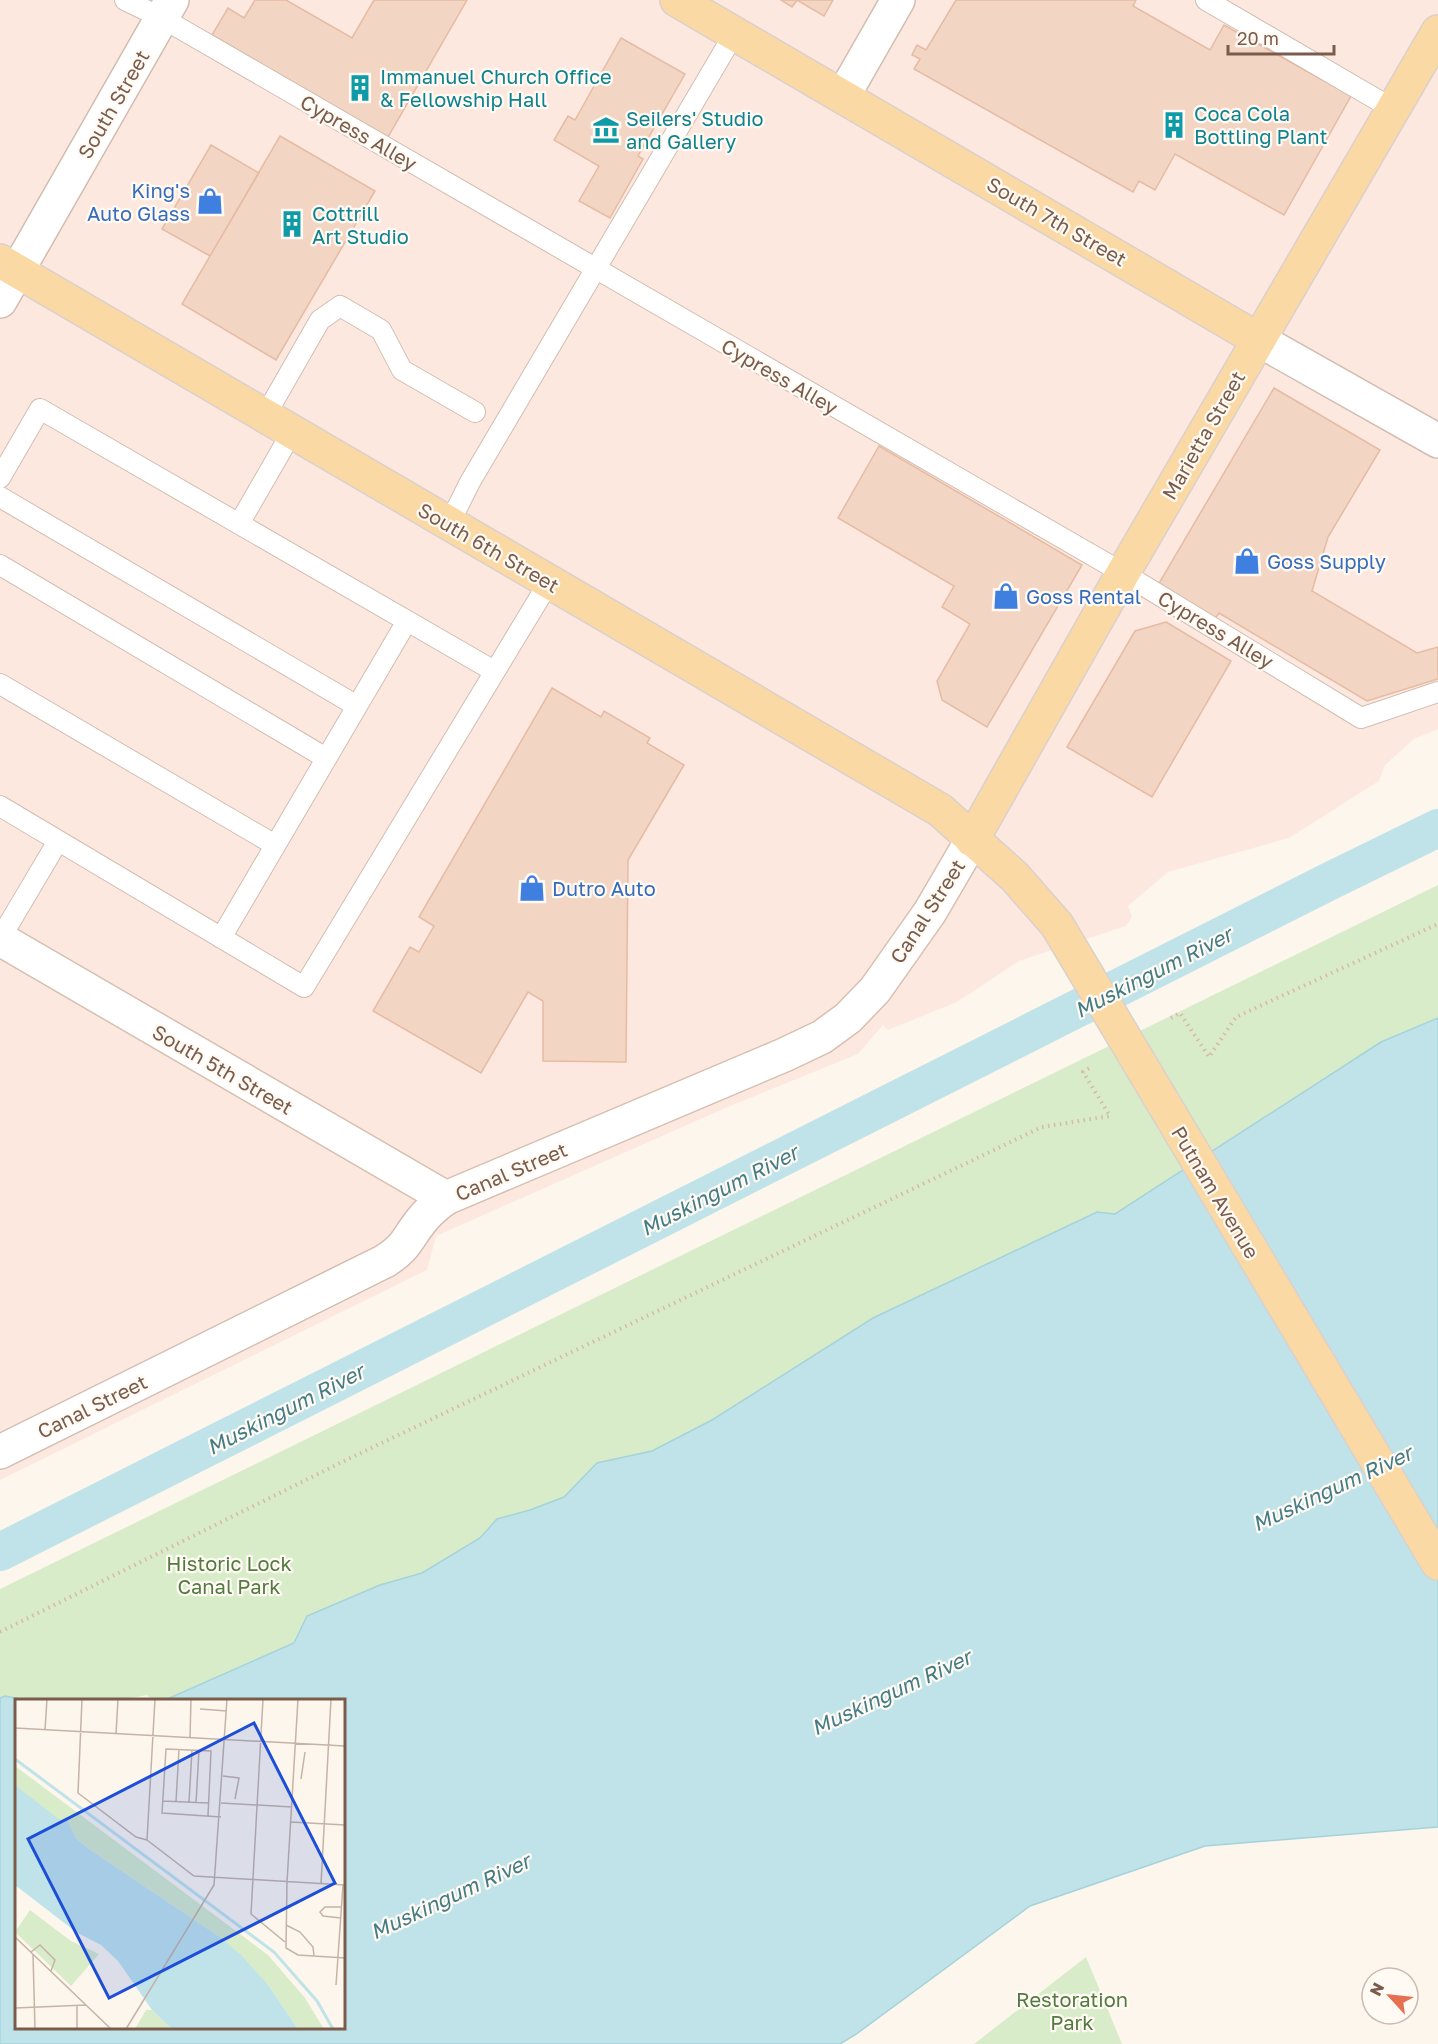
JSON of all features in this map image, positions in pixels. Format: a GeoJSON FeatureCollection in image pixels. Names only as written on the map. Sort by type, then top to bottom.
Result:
{"type":"FeatureCollection","features":[{"type":"Feature","properties":{"kind":"main road","name":"South 7th Street"},"geometry":{"type":"LineString","coordinates":[[676,0],[1259,340]]}},
{"type":"Feature","properties":{"kind":"main road","name":"Marietta Street"},"geometry":{"type":"LineString","coordinates":[[972,840],[1438,32]]}},
{"type":"Feature","properties":{"kind":"main road","name":"South 6th Street"},"geometry":{"type":"LineString","coordinates":[[9,267],[940,810],[972,840]]}},
{"type":"Feature","properties":{"kind":"main road","name":"Putnam Avenue"},"geometry":{"type":"LineString","coordinates":[[972,840],[1015,877],[1057,925],[1438,1563]]}},
{"type":"Feature","properties":{"kind":"street"},"geometry":{"type":"LineString","coordinates":[[843,96],[898,0]]}},
{"type":"Feature","properties":{"kind":"street","name":"South Street"},"geometry":{"type":"LineString","coordinates":[[0,301],[9,267],[167,9]]}},
{"type":"Feature","properties":{"kind":"street","name":"South 7th Street"},"geometry":{"type":"LineString","coordinates":[[1259,340],[1438,441]]}},
{"type":"Feature","properties":{"kind":"street","name":"Canal Street"},"geometry":{"type":"LineString","coordinates":[[0,1452],[385,1261],[406,1245],[421,1221],[446,1198],[822,1037],[848,1017],[875,990],[930,912],[972,840]]}},
{"type":"Feature","properties":{"kind":"street","name":"South 5th Street"},"geometry":{"type":"LineString","coordinates":[[0,939],[446,1198]]}},
{"type":"Feature","properties":{"kind":"lane","name":"Cypress Alley"},"geometry":{"type":"LineString","coordinates":[[125,0],[167,9],[596,270],[1124,573],[1361,718],[1438,692]]}},
{"type":"Feature","properties":{"kind":"lane"},"geometry":{"type":"LineString","coordinates":[[1206,0],[1393,109]]}},
{"type":"Feature","properties":{"kind":"lane"},"geometry":{"type":"LineString","coordinates":[[449,524],[470,482],[734,34]]}},
{"type":"Feature","properties":{"kind":"lane"},"geometry":{"type":"LineString","coordinates":[[239,524],[320,320],[340,306],[381,330],[402,369],[475,412]]}},
{"type":"Feature","properties":{"kind":"lane"},"geometry":{"type":"LineString","coordinates":[[0,478],[40,409],[494,671]]}},
{"type":"Feature","properties":{"kind":"lane"},"geometry":{"type":"LineString","coordinates":[[0,497],[357,706]]}},
{"type":"Feature","properties":{"kind":"lane"},"geometry":{"type":"LineString","coordinates":[[0,565],[327,758]]}},
{"type":"Feature","properties":{"kind":"lane"},"geometry":{"type":"LineString","coordinates":[[0,807],[304,987],[549,582]]}},
{"type":"Feature","properties":{"kind":"lane"},"geometry":{"type":"LineString","coordinates":[[221,938],[407,621]]}},
{"type":"Feature","properties":{"kind":"lane"},"geometry":{"type":"LineString","coordinates":[[0,684],[275,845]]}},
{"type":"Feature","properties":{"kind":"lane"},"geometry":{"type":"LineString","coordinates":[[0,939],[58,841]]}},
{"type":"Feature","properties":{"kind":"path"},"geometry":{"type":"LineString","coordinates":[[1171,1017],[1180,1013],[1209,1057],[1236,1017],[1438,924]]}},
{"type":"Feature","properties":{"kind":"path"},"geometry":{"type":"LineString","coordinates":[[0,1632],[353,1457],[1041,1127],[1110,1116],[1083,1072],[1091,1067]]}},
{"type":"Feature","properties":{"kind":"shaded area"},"geometry":{"type":"Polygon","coordinates":[[[0,0],[1438,0],[1438,729],[1414,739],[1385,765],[1379,781],[1289,838],[1168,872],[1128,906],[1132,917],[1126,926],[1019,961],[957,1002],[888,1030],[883,1025],[858,1054],[723,1109],[436,1236],[427,1270],[0,1480],[0,0]]]}},
{"type":"Feature","properties":{"kind":"green space","name":"Historic Lock Canal Park"},"geometry":{"type":"Polygon","coordinates":[[[1438,885],[1438,1018],[1381,1042],[1115,1214],[1097,1212],[873,1318],[712,1420],[652,1451],[597,1463],[564,1497],[497,1519],[480,1538],[422,1573],[380,1585],[307,1616],[294,1643],[166,1699],[151,1699],[147,1695],[123,1699],[20,1699],[5,1696],[0,1698],[0,1589],[1438,885]]]}},
{"type":"Feature","properties":{"kind":"green space","name":"Restoration Park"},"geometry":{"type":"Polygon","coordinates":[[[1086,1957],[1122,2044],[974,2044],[1086,1957]]]}},
{"type":"Feature","properties":{"kind":"water"},"geometry":{"type":"Polygon","coordinates":[[[1438,1018],[1438,1827],[1205,1846],[1030,1906],[840,2044],[0,2044],[0,1698],[5,1696],[21,1699],[15,1699],[15,2029],[345,2029],[345,1699],[167,1699],[294,1643],[307,1616],[380,1585],[422,1573],[480,1538],[497,1519],[564,1497],[597,1463],[652,1451],[712,1420],[873,1318],[1097,1212],[1115,1214],[1381,1042],[1438,1018]]]}},
{"type":"Feature","properties":{"kind":"building","name":"Immanuel Church Office & Fellowship Hall"},"geometry":{"type":"Polygon","coordinates":[[[255,0],[286,0],[352,38],[374,0],[467,0],[388,137],[212,35],[228,8],[244,18],[255,0]]]}},
{"type":"Feature","properties":{"kind":"building"},"geometry":{"type":"Polygon","coordinates":[[[781,0],[797,0],[792,7],[781,0]]]}},
{"type":"Feature","properties":{"kind":"building"},"geometry":{"type":"Polygon","coordinates":[[[797,0],[833,0],[824,16],[797,0]]]}},
{"type":"Feature","properties":{"kind":"building","name":"Coca Cola Bottling Plant"},"geometry":{"type":"Polygon","coordinates":[[[956,0],[1136,0],[1133,6],[1210,50],[1224,25],[1351,96],[1284,215],[1175,154],[1155,190],[1139,181],[1133,192],[914,69],[920,59],[912,55],[917,45],[926,50],[956,0]]]}},
{"type":"Feature","properties":{"kind":"building","name":"Seilers' Studio and Gallery"},"geometry":{"type":"Polygon","coordinates":[[[621,38],[685,74],[638,156],[643,159],[610,218],[579,201],[599,166],[554,140],[568,116],[575,120],[621,38]]]}},
{"type":"Feature","properties":{"kind":"building","name":"Cottrill Art Studio"},"geometry":{"type":"Polygon","coordinates":[[[280,136],[375,191],[276,360],[182,304],[280,136]]]}},
{"type":"Feature","properties":{"kind":"building","name":"King's Auto Glass"},"geometry":{"type":"Polygon","coordinates":[[[211,145],[259,173],[210,256],[162,229],[211,145]]]}},
{"type":"Feature","properties":{"kind":"building","name":"Goss Supply"},"geometry":{"type":"Polygon","coordinates":[[[1274,388],[1380,450],[1328,537],[1312,591],[1417,653],[1438,647],[1438,679],[1367,701],[1219,613],[1215,619],[1158,585],[1274,388]]]}},
{"type":"Feature","properties":{"kind":"building","name":"Goss Rental"},"geometry":{"type":"Polygon","coordinates":[[[879,446],[1082,565],[987,727],[942,700],[937,681],[970,624],[942,607],[954,586],[838,518],[879,446]]]}},
{"type":"Feature","properties":{"kind":"building"},"geometry":{"type":"Polygon","coordinates":[[[1166,622],[1231,661],[1152,797],[1067,747],[1135,631],[1166,622]]]}},
{"type":"Feature","properties":{"kind":"building","name":"Dutro Auto"},"geometry":{"type":"Polygon","coordinates":[[[552,688],[601,717],[604,711],[650,738],[647,743],[684,765],[628,860],[626,1062],[543,1061],[543,1001],[528,992],[481,1073],[373,1011],[410,947],[419,952],[434,926],[419,917],[552,688]]]}},
{"type":"Feature","properties":{"kind":"waterway","name":"Muskingum River"},"geometry":{"type":"LineString","coordinates":[[0,1552],[1438,828]]}},
{"type":"Feature","properties":{"kind":"place","name":"Immanuel Church Office & Fellowship Hall"},"geometry":{"type":"Point","coordinates":[360,88]}},
{"type":"Feature","properties":{"kind":"place","name":"Coca Cola Bottling Plant"},"geometry":{"type":"Point","coordinates":[1174,125]}},
{"type":"Feature","properties":{"kind":"place","name":"Seilers' Studio and Gallery"},"geometry":{"type":"Point","coordinates":[606,130]}},
{"type":"Feature","properties":{"kind":"place","name":"King's Auto Glass"},"geometry":{"type":"Point","coordinates":[210,201]}},
{"type":"Feature","properties":{"kind":"place","name":"Cottrill Art Studio"},"geometry":{"type":"Point","coordinates":[292,224]}},
{"type":"Feature","properties":{"kind":"place","name":"Goss Supply"},"geometry":{"type":"Point","coordinates":[1247,561]}},
{"type":"Feature","properties":{"kind":"place","name":"Goss Rental"},"geometry":{"type":"Point","coordinates":[1006,596]}},
{"type":"Feature","properties":{"kind":"place","name":"Dutro Auto"},"geometry":{"type":"Point","coordinates":[532,888]}}]}
